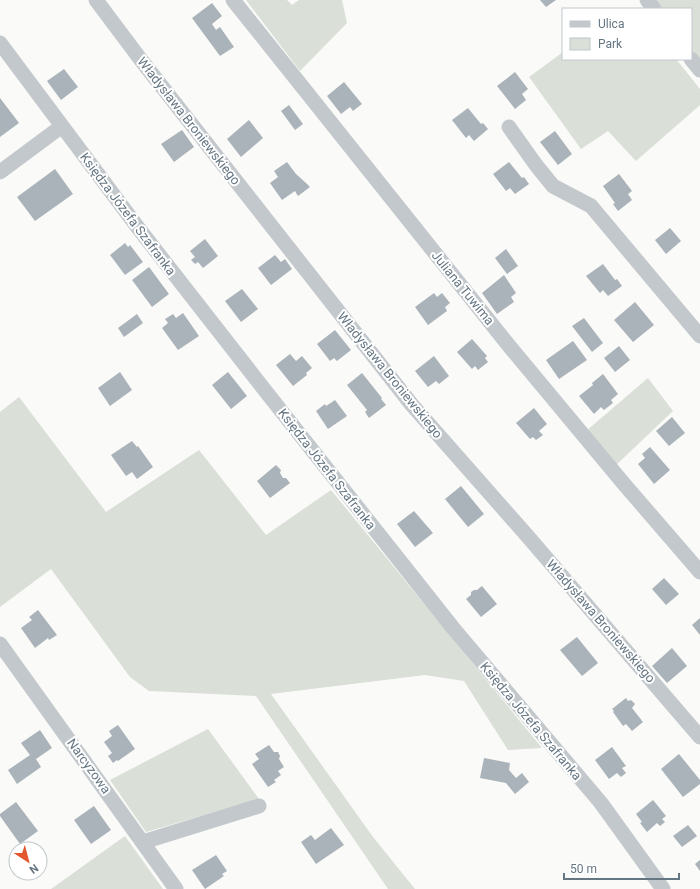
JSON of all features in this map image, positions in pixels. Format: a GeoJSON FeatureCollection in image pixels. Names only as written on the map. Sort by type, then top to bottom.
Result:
{"type":"FeatureCollection","features":[{"type":"Feature","properties":{"kind":"street","name":"Władysława Broniewskiego"},"geometry":{"type":"LineString","coordinates":[[96,0],[141,60],[412,405],[530,539],[700,737]]}},
{"type":"Feature","properties":{"kind":"street","name":"Juliana Tuwima"},"geometry":{"type":"LineString","coordinates":[[233,0],[510,347],[624,484],[700,572]]}},
{"type":"Feature","properties":{"kind":"street"},"geometry":{"type":"LineString","coordinates":[[647,0],[653,8]]}},
{"type":"Feature","properties":{"kind":"street","name":"Księdza Józefa Szafranka"},"geometry":{"type":"LineString","coordinates":[[0,43],[139,229],[262,387],[448,621],[601,803],[663,889]]}},
{"type":"Feature","properties":{"kind":"street"},"geometry":{"type":"LineString","coordinates":[[692,59],[700,70]]}},
{"type":"Feature","properties":{"kind":"street"},"geometry":{"type":"LineString","coordinates":[[0,172],[62,126]]}},
{"type":"Feature","properties":{"kind":"street"},"geometry":{"type":"LineString","coordinates":[[509,127],[553,186],[592,206],[700,336]]}},
{"type":"Feature","properties":{"kind":"street","name":"Narcyzowa"},"geometry":{"type":"LineString","coordinates":[[0,644],[176,889]]}},
{"type":"Feature","properties":{"kind":"street"},"geometry":{"type":"LineString","coordinates":[[143,842],[259,806]]}},
{"type":"Feature","properties":{"kind":"green space"},"geometry":{"type":"Polygon","coordinates":[[[246,0],[287,0],[292,5],[299,0],[342,0],[347,23],[300,71],[246,0]]]}},
{"type":"Feature","properties":{"kind":"green space"},"geometry":{"type":"Polygon","coordinates":[[[647,0],[700,0],[700,70],[692,60],[692,8],[653,8],[647,0]]]}},
{"type":"Feature","properties":{"kind":"green space"},"geometry":{"type":"Polygon","coordinates":[[[562,53],[562,60],[677,60],[700,89],[700,105],[636,161],[608,131],[581,149],[529,77],[562,53]]]}},
{"type":"Feature","properties":{"kind":"green space"},"geometry":{"type":"Polygon","coordinates":[[[648,378],[673,411],[615,466],[586,431],[648,378]]]}},
{"type":"Feature","properties":{"kind":"green space"},"geometry":{"type":"Polygon","coordinates":[[[19,397],[106,512],[199,450],[266,535],[331,490],[542,748],[508,750],[464,681],[425,675],[271,694],[373,837],[415,889],[388,889],[256,696],[149,691],[130,677],[51,569],[0,607],[0,412],[19,397]]]}},
{"type":"Feature","properties":{"kind":"green space"},"geometry":{"type":"Polygon","coordinates":[[[208,729],[259,799],[146,832],[110,780],[208,729]]]}},
{"type":"Feature","properties":{"kind":"green space"},"geometry":{"type":"Polygon","coordinates":[[[125,836],[163,889],[51,889],[125,836]]]}},
{"type":"Feature","properties":{"kind":"building"},"geometry":{"type":"Polygon","coordinates":[[[540,0],[556,0],[546,7],[540,0]]]}},
{"type":"Feature","properties":{"kind":"building"},"geometry":{"type":"Polygon","coordinates":[[[212,3],[222,16],[212,24],[216,30],[220,27],[234,47],[220,56],[192,18],[212,3]]]}},
{"type":"Feature","properties":{"kind":"building"},"geometry":{"type":"Polygon","coordinates":[[[64,69],[78,87],[61,100],[47,81],[64,69]]]}},
{"type":"Feature","properties":{"kind":"building"},"geometry":{"type":"Polygon","coordinates":[[[515,72],[528,89],[522,94],[526,100],[515,109],[497,86],[515,72]]]}},
{"type":"Feature","properties":{"kind":"building"},"geometry":{"type":"Polygon","coordinates":[[[344,82],[362,104],[353,111],[350,107],[341,114],[327,96],[344,82]]]}},
{"type":"Feature","properties":{"kind":"building"},"geometry":{"type":"Polygon","coordinates":[[[0,98],[19,123],[0,137],[0,98]]]}},
{"type":"Feature","properties":{"kind":"building"},"geometry":{"type":"Polygon","coordinates":[[[289,105],[303,124],[295,130],[281,111],[289,105]]]}},
{"type":"Feature","properties":{"kind":"building"},"geometry":{"type":"Polygon","coordinates":[[[468,108],[481,124],[483,123],[488,129],[474,141],[469,135],[466,138],[452,120],[468,108]]]}},
{"type":"Feature","properties":{"kind":"building"},"geometry":{"type":"Polygon","coordinates":[[[249,120],[263,138],[241,157],[227,139],[249,120]]]}},
{"type":"Feature","properties":{"kind":"building"},"geometry":{"type":"Polygon","coordinates":[[[182,130],[194,147],[174,162],[161,144],[182,130]]]}},
{"type":"Feature","properties":{"kind":"building"},"geometry":{"type":"Polygon","coordinates":[[[555,131],[572,154],[558,165],[540,142],[555,131]]]}},
{"type":"Feature","properties":{"kind":"building"},"geometry":{"type":"Polygon","coordinates":[[[287,162],[296,174],[310,187],[298,196],[295,191],[282,200],[270,183],[278,177],[274,171],[287,162]]]}},
{"type":"Feature","properties":{"kind":"building"},"geometry":{"type":"Polygon","coordinates":[[[509,162],[529,184],[515,194],[510,188],[506,191],[493,174],[509,162]]]}},
{"type":"Feature","properties":{"kind":"building"},"geometry":{"type":"Polygon","coordinates":[[[55,169],[73,194],[35,221],[17,197],[55,169]]]}},
{"type":"Feature","properties":{"kind":"building"},"geometry":{"type":"Polygon","coordinates":[[[619,174],[632,191],[628,194],[632,200],[618,211],[613,204],[615,203],[603,186],[619,174]]]}},
{"type":"Feature","properties":{"kind":"building"},"geometry":{"type":"Polygon","coordinates":[[[670,228],[681,241],[666,254],[655,240],[670,228]]]}},
{"type":"Feature","properties":{"kind":"building"},"geometry":{"type":"Polygon","coordinates":[[[205,239],[218,256],[203,268],[198,262],[195,264],[191,260],[195,257],[190,251],[205,239]]]}},
{"type":"Feature","properties":{"kind":"building"},"geometry":{"type":"Polygon","coordinates":[[[125,243],[128,247],[130,245],[143,262],[125,275],[110,255],[125,243]]]}},
{"type":"Feature","properties":{"kind":"building"},"geometry":{"type":"Polygon","coordinates":[[[506,249],[518,266],[507,274],[495,258],[506,249]]]}},
{"type":"Feature","properties":{"kind":"building"},"geometry":{"type":"Polygon","coordinates":[[[275,255],[281,262],[285,259],[292,269],[271,285],[258,268],[275,255]]]}},
{"type":"Feature","properties":{"kind":"building"},"geometry":{"type":"Polygon","coordinates":[[[603,264],[615,280],[617,279],[622,286],[608,296],[603,290],[600,293],[586,276],[603,264]]]}},
{"type":"Feature","properties":{"kind":"building"},"geometry":{"type":"Polygon","coordinates":[[[149,267],[169,294],[152,307],[132,280],[149,267]]]}},
{"type":"Feature","properties":{"kind":"building"},"geometry":{"type":"Polygon","coordinates":[[[504,275],[516,293],[511,297],[514,302],[497,314],[482,293],[504,275]]]}},
{"type":"Feature","properties":{"kind":"building"},"geometry":{"type":"Polygon","coordinates":[[[242,289],[258,309],[241,322],[225,301],[242,289]]]}},
{"type":"Feature","properties":{"kind":"building"},"geometry":{"type":"Polygon","coordinates":[[[434,293],[437,297],[442,293],[450,303],[445,307],[447,311],[428,325],[415,307],[434,293]]]}},
{"type":"Feature","properties":{"kind":"building"},"geometry":{"type":"Polygon","coordinates":[[[635,302],[654,325],[633,342],[614,320],[635,302]]]}},
{"type":"Feature","properties":{"kind":"building"},"geometry":{"type":"Polygon","coordinates":[[[183,313],[199,336],[178,350],[162,328],[168,323],[165,319],[173,314],[176,318],[183,313]]]}},
{"type":"Feature","properties":{"kind":"building"},"geometry":{"type":"Polygon","coordinates":[[[137,314],[143,323],[124,337],[118,328],[137,314]]]}},
{"type":"Feature","properties":{"kind":"building"},"geometry":{"type":"Polygon","coordinates":[[[584,318],[603,343],[592,352],[572,326],[584,318]]]}},
{"type":"Feature","properties":{"kind":"building"},"geometry":{"type":"Polygon","coordinates":[[[335,330],[351,350],[337,361],[334,358],[330,361],[317,344],[335,330]]]}},
{"type":"Feature","properties":{"kind":"building"},"geometry":{"type":"Polygon","coordinates":[[[472,339],[487,356],[485,358],[488,362],[478,370],[475,366],[472,369],[457,352],[472,339]]]}},
{"type":"Feature","properties":{"kind":"building"},"geometry":{"type":"Polygon","coordinates":[[[573,341],[587,360],[559,379],[546,360],[573,341]]]}},
{"type":"Feature","properties":{"kind":"building"},"geometry":{"type":"Polygon","coordinates":[[[619,346],[630,360],[615,372],[604,358],[619,346]]]}},
{"type":"Feature","properties":{"kind":"building"},"geometry":{"type":"Polygon","coordinates":[[[290,354],[296,361],[302,356],[312,368],[306,373],[307,375],[293,386],[276,365],[290,354]]]}},
{"type":"Feature","properties":{"kind":"building"},"geometry":{"type":"Polygon","coordinates":[[[434,356],[449,376],[439,384],[436,381],[428,387],[415,371],[434,356]]]}},
{"type":"Feature","properties":{"kind":"building"},"geometry":{"type":"Polygon","coordinates":[[[120,372],[132,390],[110,406],[98,388],[120,372]]]}},
{"type":"Feature","properties":{"kind":"building"},"geometry":{"type":"Polygon","coordinates":[[[228,372],[247,396],[231,409],[212,385],[228,372]]]}},
{"type":"Feature","properties":{"kind":"building"},"geometry":{"type":"Polygon","coordinates":[[[362,373],[386,405],[369,418],[365,412],[367,410],[347,385],[362,373]]]}},
{"type":"Feature","properties":{"kind":"building"},"geometry":{"type":"Polygon","coordinates":[[[603,374],[618,394],[611,400],[613,403],[604,410],[601,407],[594,414],[579,396],[593,385],[592,383],[603,374]]]}},
{"type":"Feature","properties":{"kind":"building"},"geometry":{"type":"Polygon","coordinates":[[[335,400],[347,416],[328,429],[316,411],[325,404],[326,406],[335,400]]]}},
{"type":"Feature","properties":{"kind":"building"},"geometry":{"type":"Polygon","coordinates":[[[534,408],[547,424],[539,431],[543,435],[536,440],[533,437],[530,439],[516,423],[534,408]]]}},
{"type":"Feature","properties":{"kind":"building"},"geometry":{"type":"Polygon","coordinates":[[[672,417],[685,433],[669,446],[656,431],[672,417]]]}},
{"type":"Feature","properties":{"kind":"building"},"geometry":{"type":"Polygon","coordinates":[[[132,441],[137,447],[138,446],[153,467],[137,479],[132,472],[126,476],[111,455],[132,441]]]}},
{"type":"Feature","properties":{"kind":"building"},"geometry":{"type":"Polygon","coordinates":[[[650,447],[670,470],[654,484],[638,464],[645,458],[642,454],[650,447]]]}},
{"type":"Feature","properties":{"kind":"building"},"geometry":{"type":"Polygon","coordinates":[[[276,465],[281,470],[280,473],[283,478],[286,478],[290,483],[270,498],[257,481],[276,465]]]}},
{"type":"Feature","properties":{"kind":"building"},"geometry":{"type":"Polygon","coordinates":[[[461,486],[484,514],[468,527],[445,499],[461,486]]]}},
{"type":"Feature","properties":{"kind":"building"},"geometry":{"type":"Polygon","coordinates":[[[414,511],[433,533],[415,547],[397,524],[414,511]]]}},
{"type":"Feature","properties":{"kind":"building"},"geometry":{"type":"Polygon","coordinates":[[[664,578],[679,594],[666,605],[652,589],[664,578]]]}},
{"type":"Feature","properties":{"kind":"building"},"geometry":{"type":"Polygon","coordinates":[[[482,586],[497,604],[481,617],[466,599],[471,595],[471,592],[482,586]]]}},
{"type":"Feature","properties":{"kind":"building"},"geometry":{"type":"Polygon","coordinates":[[[38,610],[57,635],[49,640],[48,638],[35,648],[21,628],[32,620],[29,617],[38,610]]]}},
{"type":"Feature","properties":{"kind":"building"},"geometry":{"type":"Polygon","coordinates":[[[700,618],[700,635],[692,625],[700,618]]]}},
{"type":"Feature","properties":{"kind":"building"},"geometry":{"type":"Polygon","coordinates":[[[577,637],[598,663],[582,676],[560,650],[577,637]]]}},
{"type":"Feature","properties":{"kind":"building"},"geometry":{"type":"Polygon","coordinates":[[[672,648],[687,666],[667,683],[652,666],[672,648]]]}},
{"type":"Feature","properties":{"kind":"building"},"geometry":{"type":"Polygon","coordinates":[[[626,698],[628,701],[631,700],[635,704],[632,708],[643,722],[632,731],[626,724],[623,726],[612,709],[626,698]]]}},
{"type":"Feature","properties":{"kind":"building"},"geometry":{"type":"Polygon","coordinates":[[[118,725],[135,749],[113,763],[108,756],[112,753],[104,742],[112,736],[109,731],[118,725]]]}},
{"type":"Feature","properties":{"kind":"building"},"geometry":{"type":"Polygon","coordinates":[[[40,730],[52,748],[36,759],[41,767],[17,784],[8,770],[30,755],[21,743],[40,730]]]}},
{"type":"Feature","properties":{"kind":"building"},"geometry":{"type":"Polygon","coordinates":[[[269,745],[274,752],[278,752],[280,756],[279,759],[284,767],[278,771],[281,775],[274,780],[276,782],[268,787],[252,764],[259,759],[255,754],[269,745]]]}},
{"type":"Feature","properties":{"kind":"building"},"geometry":{"type":"Polygon","coordinates":[[[612,747],[626,766],[622,768],[626,773],[621,777],[617,773],[609,779],[595,760],[612,747]]]}},
{"type":"Feature","properties":{"kind":"building"},"geometry":{"type":"Polygon","coordinates":[[[679,754],[700,780],[700,784],[683,797],[661,769],[679,754]]]}},
{"type":"Feature","properties":{"kind":"building"},"geometry":{"type":"Polygon","coordinates":[[[484,758],[510,763],[509,770],[516,778],[522,773],[529,782],[515,794],[506,783],[480,778],[484,758]]]}},
{"type":"Feature","properties":{"kind":"building"},"geometry":{"type":"Polygon","coordinates":[[[653,800],[666,816],[662,819],[665,822],[660,826],[657,823],[647,832],[640,823],[642,822],[636,814],[653,800]]]}},
{"type":"Feature","properties":{"kind":"building"},"geometry":{"type":"Polygon","coordinates":[[[16,802],[38,831],[24,841],[18,841],[0,814],[16,802]]]}},
{"type":"Feature","properties":{"kind":"building"},"geometry":{"type":"Polygon","coordinates":[[[94,806],[111,830],[91,844],[74,820],[94,806]]]}},
{"type":"Feature","properties":{"kind":"building"},"geometry":{"type":"Polygon","coordinates":[[[688,825],[697,836],[682,847],[673,836],[688,825]]]}},
{"type":"Feature","properties":{"kind":"building"},"geometry":{"type":"Polygon","coordinates":[[[331,828],[344,845],[316,864],[301,842],[311,835],[315,840],[331,828]]]}},
{"type":"Feature","properties":{"kind":"building"},"geometry":{"type":"Polygon","coordinates":[[[216,855],[227,871],[222,874],[224,876],[205,889],[192,870],[216,855]]]}},
{"type":"Feature","properties":{"kind":"building"},"geometry":{"type":"Polygon","coordinates":[[[700,860],[700,871],[695,864],[700,860]]]}}]}
